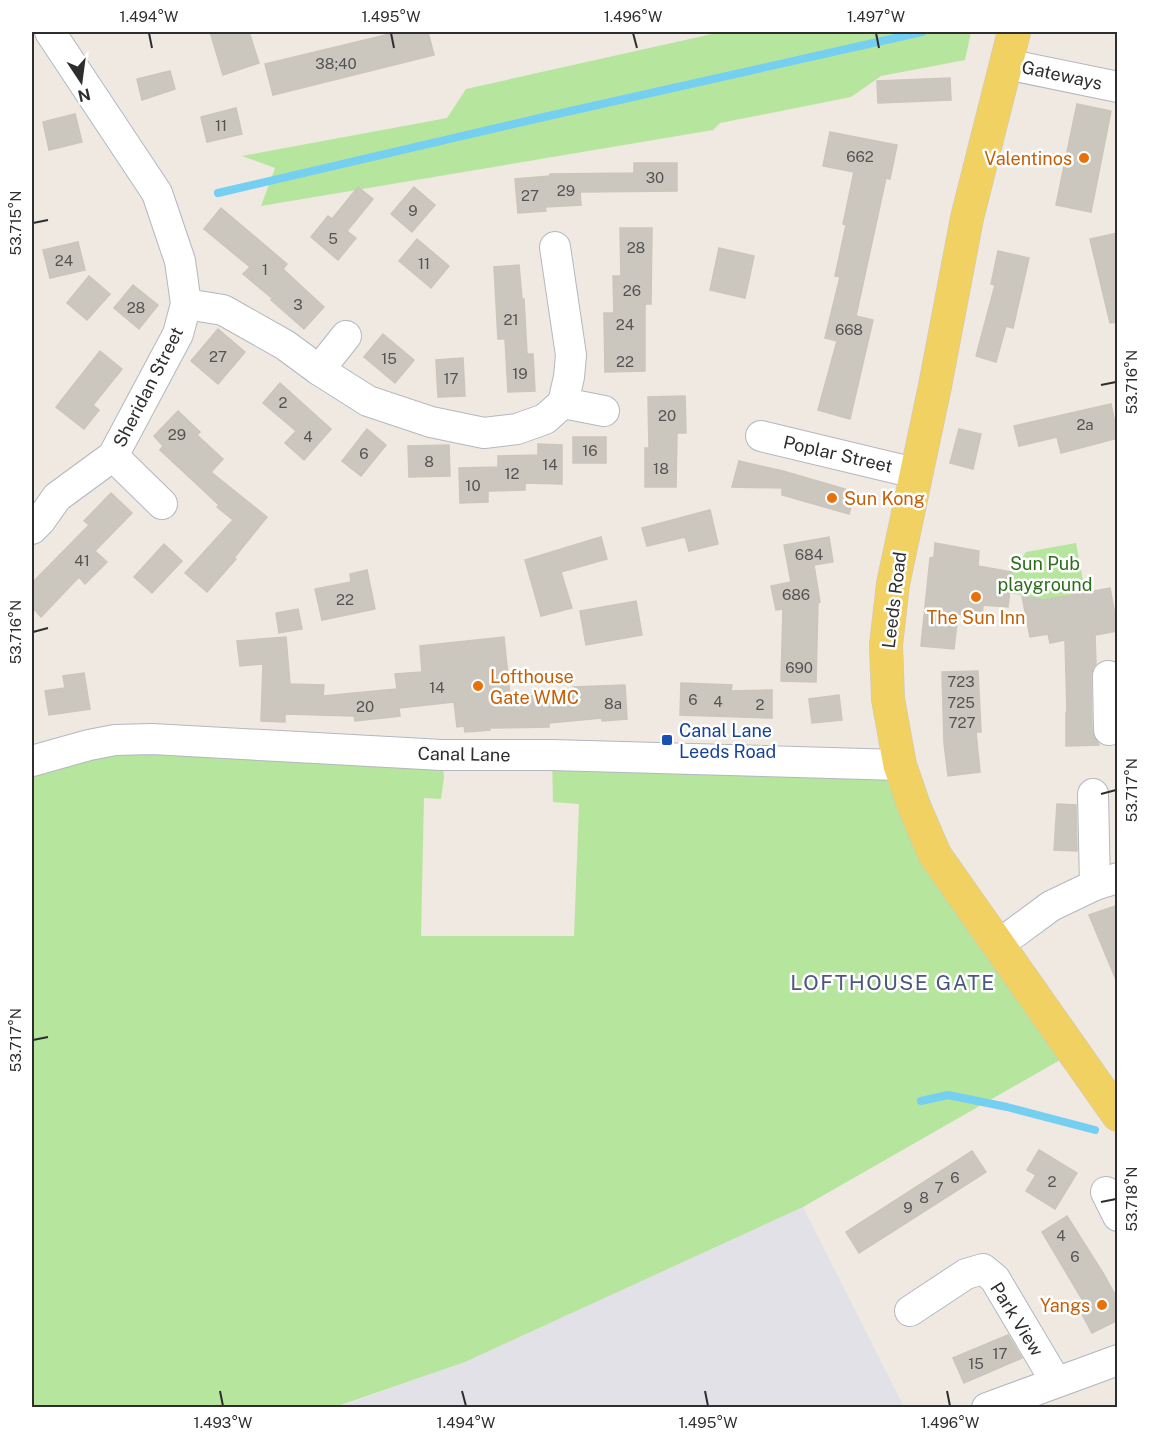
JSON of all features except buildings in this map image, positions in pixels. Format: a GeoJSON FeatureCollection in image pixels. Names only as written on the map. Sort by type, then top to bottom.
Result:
{"type":"FeatureCollection","features":[{"type":"Feature","properties":{"kind":"main road","name":"Leeds Road"},"geometry":{"type":"LineString","coordinates":[[1014,32],[967,218],[935,386],[893,585],[886,645],[888,699],[900,765],[914,806],[935,855],[1118,1115]]}},
{"type":"Feature","properties":{"kind":"street","name":"Sheridan Street"},"geometry":{"type":"LineString","coordinates":[[32,530],[57,497],[113,456],[178,334],[186,304],[180,261],[158,193],[50,32]]}},
{"type":"Feature","properties":{"kind":"street","name":"Gateways"},"geometry":{"type":"LineString","coordinates":[[1006,64],[1118,87]]}},
{"type":"Feature","properties":{"kind":"street"},"geometry":{"type":"LineString","coordinates":[[186,304],[223,310],[285,345],[368,401],[431,422],[484,433],[517,429],[545,419],[563,403],[569,377],[571,355],[555,247]]}},
{"type":"Feature","properties":{"kind":"street"},"geometry":{"type":"LineString","coordinates":[[319,370],[346,336]]}},
{"type":"Feature","properties":{"kind":"street"},"geometry":{"type":"LineString","coordinates":[[563,403],[604,411]]}},
{"type":"Feature","properties":{"kind":"street","name":"Poplar Street"},"geometry":{"type":"LineString","coordinates":[[761,436],[915,473]]}},
{"type":"Feature","properties":{"kind":"street","name":"Sheridan Street"},"geometry":{"type":"LineString","coordinates":[[113,456],[162,504]]}},
{"type":"Feature","properties":{"kind":"street"},"geometry":{"type":"LineString","coordinates":[[1108,676],[1112,715]]}},
{"type":"Feature","properties":{"kind":"street","name":"Canal Lane"},"geometry":{"type":"LineString","coordinates":[[32,761],[116,740],[152,739],[442,755],[552,755],[900,765]]}},
{"type":"Feature","properties":{"kind":"street"},"geometry":{"type":"LineString","coordinates":[[998,945],[1051,906],[1106,881],[1094,794]]}},
{"type":"Feature","properties":{"kind":"street","name":"Park View"},"geometry":{"type":"LineString","coordinates":[[910,1311],[966,1274],[982,1269],[994,1279],[1056,1382]]}},
{"type":"Feature","properties":{"kind":"street"},"geometry":{"type":"LineString","coordinates":[[987,1407],[1118,1360]]}},
{"type":"Feature","properties":{"kind":"shaded area"},"geometry":{"type":"Polygon","coordinates":[[[803,1207],[904,1407],[335,1408],[465,1362],[803,1207]]]}},
{"type":"Feature","properties":{"kind":"green space"},"geometry":{"type":"Polygon","coordinates":[[[721,32],[971,32],[965,60],[881,76],[851,97],[720,123],[713,130],[261,206],[275,168],[242,156],[447,118],[466,89],[721,32]]]}},
{"type":"Feature","properties":{"kind":"green space","name":"Sun Pub playground"},"geometry":{"type":"Polygon","coordinates":[[[1076,543],[1085,592],[1044,600],[1010,593],[1012,572],[1026,552],[1076,543]]]}},
{"type":"Feature","properties":{"kind":"green space"},"geometry":{"type":"Polygon","coordinates":[[[89,745],[442,755],[444,777],[441,799],[424,798],[421,936],[574,936],[579,804],[553,802],[552,755],[900,765],[914,806],[1074,1052],[803,1207],[465,1362],[335,1407],[32,1408],[32,761],[89,745]]]}},
{"type":"Feature","properties":{"kind":"waterway"},"geometry":{"type":"LineString","coordinates":[[218,193],[922,32]]}},
{"type":"Feature","properties":{"kind":"waterway"},"geometry":{"type":"LineString","coordinates":[[921,1101],[948,1095],[1007,1107],[1095,1130]]}},
{"type":"Feature","properties":{"kind":"place","name":"Valentinos"},"geometry":{"type":"Point","coordinates":[1084,158]}},
{"type":"Feature","properties":{"kind":"place","name":"Sun Kong"},"geometry":{"type":"Point","coordinates":[832,498]}},
{"type":"Feature","properties":{"kind":"place","name":"The Sun Inn"},"geometry":{"type":"Point","coordinates":[976,597]}},
{"type":"Feature","properties":{"kind":"place","name":"Lofthouse Gate WMC"},"geometry":{"type":"Point","coordinates":[478,686]}},
{"type":"Feature","properties":{"kind":"place","name":"Canal Lane Leeds Road"},"geometry":{"type":"Point","coordinates":[667,740]}},
{"type":"Feature","properties":{"kind":"place","name":"Yangs"},"geometry":{"type":"Point","coordinates":[1102,1305]}},
{"type":"Feature","properties":{"kind":"district","name":"LOFTHOUSE GATE"},"geometry":{"type":"Point","coordinates":[893,982]}}]}
